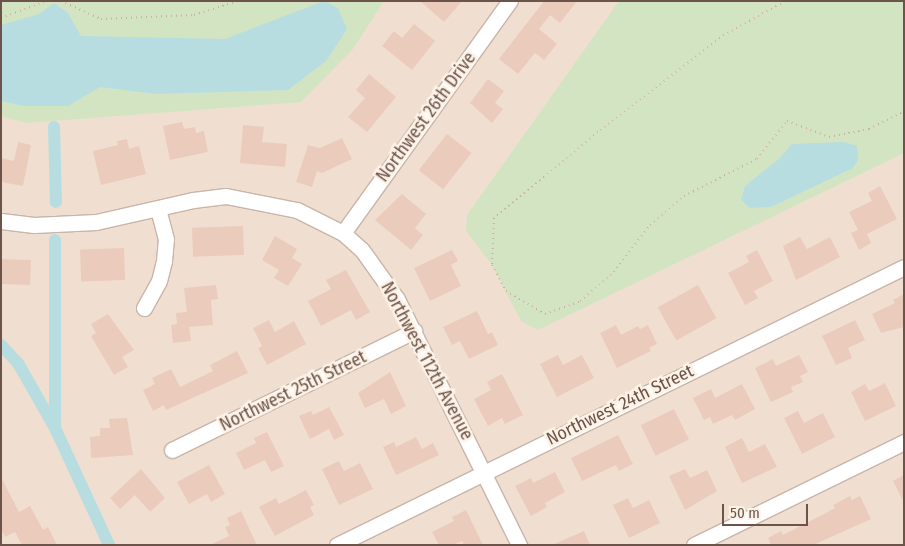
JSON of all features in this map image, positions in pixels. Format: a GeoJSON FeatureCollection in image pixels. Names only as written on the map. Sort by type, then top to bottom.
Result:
{"type":"FeatureCollection","features":[{"type":"Feature","properties":{"kind":"street","name":"Northwest 26th Drive"},"geometry":{"type":"LineString","coordinates":[[343,233],[510,1]]}},
{"type":"Feature","properties":{"kind":"street","name":"Northwest 112th Avenue"},"geometry":{"type":"LineString","coordinates":[[1,221],[34,225],[96,222],[158,210],[193,200],[226,196],[297,210],[343,233],[382,276],[414,331],[519,545]]}},
{"type":"Feature","properties":{"kind":"street"},"geometry":{"type":"LineString","coordinates":[[144,308],[159,281],[164,261],[166,239],[158,210]]}},
{"type":"Feature","properties":{"kind":"street","name":"Northwest 24th Street"},"geometry":{"type":"LineString","coordinates":[[337,545],[484,471],[904,267]]}},
{"type":"Feature","properties":{"kind":"street","name":"Northwest 25th Street"},"geometry":{"type":"LineString","coordinates":[[172,450],[414,331]]}},
{"type":"Feature","properties":{"kind":"street"},"geometry":{"type":"LineString","coordinates":[[694,545],[904,442]]}},
{"type":"Feature","properties":{"kind":"path"},"geometry":{"type":"LineString","coordinates":[[1,18],[46,1]]}},
{"type":"Feature","properties":{"kind":"path"},"geometry":{"type":"LineString","coordinates":[[61,1],[101,19],[124,19],[194,15],[238,1]]}},
{"type":"Feature","properties":{"kind":"path"},"geometry":{"type":"LineString","coordinates":[[785,1],[724,35],[598,132],[494,218],[492,265],[506,291],[545,314],[580,301],[614,272],[650,225],[684,196],[757,159],[787,121],[829,136],[869,129],[904,111]]}},
{"type":"Feature","properties":{"kind":"shaded area"},"geometry":{"type":"Polygon","coordinates":[[[1,1],[904,1],[904,545],[1,545],[1,1]]]}},
{"type":"Feature","properties":{"kind":"green space"},"geometry":{"type":"Polygon","coordinates":[[[1,1],[384,1],[353,49],[301,102],[26,123],[1,116],[1,1]]]}},
{"type":"Feature","properties":{"kind":"green space"},"geometry":{"type":"Polygon","coordinates":[[[619,1],[904,1],[904,153],[538,330],[521,321],[492,265],[466,231],[467,215],[619,1]]]}},
{"type":"Feature","properties":{"kind":"water"},"geometry":{"type":"Polygon","coordinates":[[[324,1],[338,8],[347,29],[326,61],[288,90],[157,94],[100,87],[68,106],[24,106],[1,101],[1,25],[39,14],[54,3],[68,13],[81,36],[225,39],[324,1]]]}},
{"type":"Feature","properties":{"kind":"water"},"geometry":{"type":"Polygon","coordinates":[[[843,142],[857,146],[858,160],[853,168],[771,207],[750,208],[741,200],[745,186],[780,158],[792,144],[843,142]]]}},
{"type":"Feature","properties":{"kind":"building"},"geometry":{"type":"Polygon","coordinates":[[[420,1],[462,1],[444,22],[420,1]]]}},
{"type":"Feature","properties":{"kind":"building"},"geometry":{"type":"Polygon","coordinates":[[[544,1],[577,1],[560,23],[550,15],[539,29],[557,44],[544,60],[535,53],[518,74],[499,59],[544,1]]]}},
{"type":"Feature","properties":{"kind":"building"},"geometry":{"type":"Polygon","coordinates":[[[414,24],[435,41],[412,70],[382,46],[394,31],[402,38],[414,24]]]}},
{"type":"Feature","properties":{"kind":"building"},"geometry":{"type":"Polygon","coordinates":[[[369,74],[396,97],[367,132],[348,117],[365,98],[356,90],[369,74]]]}},
{"type":"Feature","properties":{"kind":"building"},"geometry":{"type":"Polygon","coordinates":[[[488,79],[504,91],[495,103],[503,109],[492,123],[470,103],[488,79]]]}},
{"type":"Feature","properties":{"kind":"building"},"geometry":{"type":"Polygon","coordinates":[[[182,122],[184,129],[195,127],[196,133],[204,131],[208,152],[170,160],[163,126],[182,122]]]}},
{"type":"Feature","properties":{"kind":"building"},"geometry":{"type":"Polygon","coordinates":[[[243,125],[264,127],[262,142],[287,144],[285,167],[240,163],[243,125]]]}},
{"type":"Feature","properties":{"kind":"building"},"geometry":{"type":"Polygon","coordinates":[[[447,134],[471,153],[443,189],[419,170],[447,134]]]}},
{"type":"Feature","properties":{"kind":"building"},"geometry":{"type":"Polygon","coordinates":[[[342,138],[352,159],[322,173],[317,171],[312,187],[296,182],[308,145],[320,148],[342,138]]]}},
{"type":"Feature","properties":{"kind":"building"},"geometry":{"type":"Polygon","coordinates":[[[127,139],[129,149],[139,146],[146,174],[101,185],[93,151],[118,145],[117,141],[127,139]]]}},
{"type":"Feature","properties":{"kind":"building"},"geometry":{"type":"Polygon","coordinates":[[[18,142],[31,145],[23,186],[1,182],[1,158],[14,161],[18,142]]]}},
{"type":"Feature","properties":{"kind":"building"},"geometry":{"type":"Polygon","coordinates":[[[880,186],[897,219],[867,234],[871,243],[859,250],[851,233],[858,230],[849,212],[872,201],[868,193],[880,186]]]}},
{"type":"Feature","properties":{"kind":"building"},"geometry":{"type":"Polygon","coordinates":[[[402,194],[426,214],[415,228],[423,235],[411,250],[375,220],[402,194]]]}},
{"type":"Feature","properties":{"kind":"building"},"geometry":{"type":"Polygon","coordinates":[[[243,226],[244,255],[193,257],[192,228],[243,226]]]}},
{"type":"Feature","properties":{"kind":"building"},"geometry":{"type":"Polygon","coordinates":[[[275,236],[297,249],[292,258],[302,264],[288,286],[274,278],[279,270],[262,260],[275,236]]]}},
{"type":"Feature","properties":{"kind":"building"},"geometry":{"type":"Polygon","coordinates":[[[800,237],[807,249],[830,237],[840,257],[796,280],[783,246],[800,237]]]}},
{"type":"Feature","properties":{"kind":"building"},"geometry":{"type":"Polygon","coordinates":[[[124,248],[125,280],[81,282],[80,250],[124,248]]]}},
{"type":"Feature","properties":{"kind":"building"},"geometry":{"type":"Polygon","coordinates":[[[452,250],[458,261],[451,265],[461,286],[430,301],[414,268],[452,250]]]}},
{"type":"Feature","properties":{"kind":"building"},"geometry":{"type":"Polygon","coordinates":[[[757,250],[773,281],[754,291],[758,298],[745,305],[728,273],[749,262],[746,256],[757,250]]]}},
{"type":"Feature","properties":{"kind":"building"},"geometry":{"type":"Polygon","coordinates":[[[1,259],[31,260],[30,285],[1,284],[1,259]]]}},
{"type":"Feature","properties":{"kind":"building"},"geometry":{"type":"Polygon","coordinates":[[[346,270],[370,312],[356,320],[351,310],[321,326],[308,301],[331,289],[326,280],[346,270]]]}},
{"type":"Feature","properties":{"kind":"building"},"geometry":{"type":"Polygon","coordinates":[[[216,285],[218,299],[211,300],[213,325],[189,327],[191,341],[173,343],[171,325],[177,324],[176,313],[187,312],[184,288],[216,285]]]}},
{"type":"Feature","properties":{"kind":"building"},"geometry":{"type":"Polygon","coordinates":[[[698,285],[716,318],[676,341],[658,307],[698,285]]]}},
{"type":"Feature","properties":{"kind":"building"},"geometry":{"type":"Polygon","coordinates":[[[904,294],[904,327],[881,333],[872,314],[895,303],[893,300],[904,294]]]}},
{"type":"Feature","properties":{"kind":"building"},"geometry":{"type":"Polygon","coordinates":[[[477,311],[488,334],[492,332],[498,345],[469,359],[460,341],[452,345],[443,327],[477,311]]]}},
{"type":"Feature","properties":{"kind":"building"},"geometry":{"type":"Polygon","coordinates":[[[108,314],[134,350],[122,357],[128,367],[114,375],[91,336],[96,333],[91,324],[108,314]]]}},
{"type":"Feature","properties":{"kind":"building"},"geometry":{"type":"Polygon","coordinates":[[[269,320],[275,332],[294,321],[306,344],[267,365],[258,348],[262,346],[253,328],[269,320]]]}},
{"type":"Feature","properties":{"kind":"building"},"geometry":{"type":"Polygon","coordinates":[[[855,320],[865,340],[848,348],[852,358],[836,365],[822,336],[855,320]]]}},
{"type":"Feature","properties":{"kind":"building"},"geometry":{"type":"Polygon","coordinates":[[[616,325],[621,335],[638,326],[640,329],[648,325],[657,344],[649,348],[651,351],[617,368],[600,333],[616,325]]]}},
{"type":"Feature","properties":{"kind":"building"},"geometry":{"type":"Polygon","coordinates":[[[237,351],[248,373],[166,410],[164,405],[153,411],[143,390],[155,384],[152,378],[171,369],[180,387],[213,371],[210,365],[237,351]]]}},
{"type":"Feature","properties":{"kind":"building"},"geometry":{"type":"Polygon","coordinates":[[[558,355],[563,365],[582,355],[594,378],[557,397],[540,364],[558,355]]]}},
{"type":"Feature","properties":{"kind":"building"},"geometry":{"type":"Polygon","coordinates":[[[799,355],[808,372],[800,376],[803,382],[791,387],[793,392],[771,402],[755,368],[773,359],[776,366],[799,355]]]}},
{"type":"Feature","properties":{"kind":"building"},"geometry":{"type":"Polygon","coordinates":[[[390,372],[406,406],[391,414],[384,399],[365,408],[358,393],[390,372]]]}},
{"type":"Feature","properties":{"kind":"building"},"geometry":{"type":"Polygon","coordinates":[[[502,374],[523,415],[505,424],[502,418],[488,426],[474,399],[491,390],[487,382],[502,374]]]}},
{"type":"Feature","properties":{"kind":"building"},"geometry":{"type":"Polygon","coordinates":[[[885,383],[896,406],[865,421],[851,392],[865,384],[869,391],[885,383]]]}},
{"type":"Feature","properties":{"kind":"building"},"geometry":{"type":"Polygon","coordinates":[[[742,384],[755,409],[735,420],[732,415],[713,424],[710,417],[704,420],[693,398],[711,389],[715,398],[742,384]]]}},
{"type":"Feature","properties":{"kind":"building"},"geometry":{"type":"Polygon","coordinates":[[[329,407],[344,435],[334,440],[329,429],[310,439],[299,416],[311,411],[313,415],[329,407]]]}},
{"type":"Feature","properties":{"kind":"building"},"geometry":{"type":"Polygon","coordinates":[[[674,409],[689,440],[656,456],[641,425],[674,409]]]}},
{"type":"Feature","properties":{"kind":"building"},"geometry":{"type":"Polygon","coordinates":[[[798,411],[804,423],[823,413],[835,437],[802,454],[784,418],[798,411]]]}},
{"type":"Feature","properties":{"kind":"building"},"geometry":{"type":"Polygon","coordinates":[[[127,418],[133,455],[91,458],[90,437],[100,436],[100,428],[110,428],[109,419],[127,418]]]}},
{"type":"Feature","properties":{"kind":"building"},"geometry":{"type":"Polygon","coordinates":[[[267,432],[284,466],[271,472],[265,460],[244,470],[236,453],[256,443],[254,438],[267,432]]]}},
{"type":"Feature","properties":{"kind":"building"},"geometry":{"type":"Polygon","coordinates":[[[618,435],[633,464],[619,471],[616,465],[582,481],[571,458],[618,435]]]}},
{"type":"Feature","properties":{"kind":"building"},"geometry":{"type":"Polygon","coordinates":[[[416,437],[422,449],[433,443],[439,455],[396,475],[383,447],[394,442],[396,447],[416,437]]]}},
{"type":"Feature","properties":{"kind":"building"},"geometry":{"type":"Polygon","coordinates":[[[742,438],[749,452],[765,444],[777,467],[742,483],[725,447],[742,438]]]}},
{"type":"Feature","properties":{"kind":"building"},"geometry":{"type":"Polygon","coordinates":[[[339,461],[344,471],[360,463],[373,489],[339,505],[322,469],[339,461]]]}},
{"type":"Feature","properties":{"kind":"building"},"geometry":{"type":"Polygon","coordinates":[[[209,465],[225,494],[211,502],[207,494],[189,504],[177,482],[209,465]]]}},
{"type":"Feature","properties":{"kind":"building"},"geometry":{"type":"Polygon","coordinates":[[[141,469],[165,498],[150,512],[135,495],[120,509],[110,498],[141,469]]]}},
{"type":"Feature","properties":{"kind":"building"},"geometry":{"type":"Polygon","coordinates":[[[685,469],[690,478],[707,470],[717,491],[685,510],[669,476],[685,469]]]}},
{"type":"Feature","properties":{"kind":"building"},"geometry":{"type":"Polygon","coordinates":[[[555,472],[565,492],[545,503],[547,507],[531,516],[515,486],[531,478],[533,483],[555,472]]]}},
{"type":"Feature","properties":{"kind":"building"},"geometry":{"type":"Polygon","coordinates":[[[904,475],[904,503],[893,481],[904,475]]]}},
{"type":"Feature","properties":{"kind":"building"},"geometry":{"type":"Polygon","coordinates":[[[1,477],[19,512],[30,506],[43,530],[48,527],[57,545],[22,545],[15,532],[5,537],[1,529],[1,477]]]}},
{"type":"Feature","properties":{"kind":"building"},"geometry":{"type":"Polygon","coordinates":[[[306,490],[314,505],[310,507],[314,515],[275,536],[259,507],[276,498],[279,504],[306,490]]]}},
{"type":"Feature","properties":{"kind":"building"},"geometry":{"type":"Polygon","coordinates":[[[850,496],[852,500],[860,496],[871,519],[813,545],[771,545],[768,538],[781,531],[783,535],[826,513],[835,508],[833,505],[850,496]]]}},
{"type":"Feature","properties":{"kind":"building"},"geometry":{"type":"Polygon","coordinates":[[[628,498],[633,508],[649,500],[660,523],[629,538],[613,505],[628,498]]]}},
{"type":"Feature","properties":{"kind":"building"},"geometry":{"type":"Polygon","coordinates":[[[466,510],[483,545],[464,545],[462,541],[453,545],[439,545],[432,532],[454,521],[452,517],[466,510]]]}},
{"type":"Feature","properties":{"kind":"building"},"geometry":{"type":"Polygon","coordinates":[[[241,511],[257,545],[210,545],[229,536],[225,527],[230,525],[227,518],[241,511]]]}},
{"type":"Feature","properties":{"kind":"building"},"geometry":{"type":"Polygon","coordinates":[[[584,531],[590,545],[552,545],[584,531]]]}},
{"type":"Feature","properties":{"kind":"waterway"},"geometry":{"type":"LineString","coordinates":[[54,127],[56,202]]}},
{"type":"Feature","properties":{"kind":"waterway"},"geometry":{"type":"LineString","coordinates":[[55,240],[55,428]]}},
{"type":"Feature","properties":{"kind":"waterway"},"geometry":{"type":"LineString","coordinates":[[1,345],[18,363],[55,428],[109,545]]}}]}
